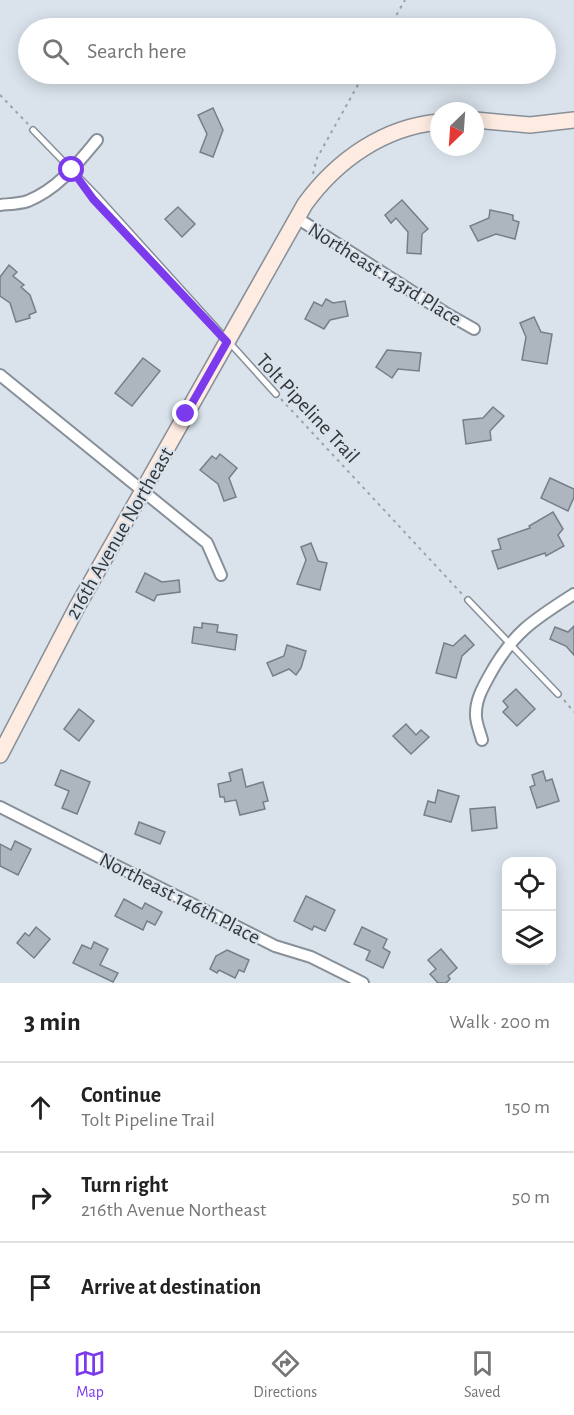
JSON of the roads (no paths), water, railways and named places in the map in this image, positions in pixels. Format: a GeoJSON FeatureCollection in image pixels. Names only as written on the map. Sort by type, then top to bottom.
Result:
{"type":"FeatureCollection","features":[{"type":"Feature","properties":{"kind":"street"},"geometry":{"type":"LineString","coordinates":[[484,121],[530,125],[574,120]]}},
{"type":"Feature","properties":{"kind":"street","name":"216th Avenue Northeast"},"geometry":{"type":"LineString","coordinates":[[0,755],[54,650],[143,490],[297,218],[314,192],[332,173],[366,146],[404,129],[430,123]]}},
{"type":"Feature","properties":{"kind":"street"},"geometry":{"type":"LineString","coordinates":[[0,205],[26,201],[51,189],[72,170],[97,140]]}},
{"type":"Feature","properties":{"kind":"street","name":"Northeast 143rd Place"},"geometry":{"type":"LineString","coordinates":[[297,218],[474,329]]}},
{"type":"Feature","properties":{"kind":"street"},"geometry":{"type":"LineString","coordinates":[[0,375],[207,543],[221,575]]}},
{"type":"Feature","properties":{"kind":"street"},"geometry":{"type":"LineString","coordinates":[[482,740],[475,714],[479,695],[499,658],[532,621],[574,594]]}},
{"type":"Feature","properties":{"kind":"street","name":"Northeast 146th Place"},"geometry":{"type":"LineString","coordinates":[[0,807],[275,945],[311,957],[363,983]]}},
{"type":"Feature","properties":{"kind":"lane"},"geometry":{"type":"LineString","coordinates":[[33,130],[276,394]]}},
{"type":"Feature","properties":{"kind":"lane"},"geometry":{"type":"LineString","coordinates":[[468,600],[558,694]]}}]}
